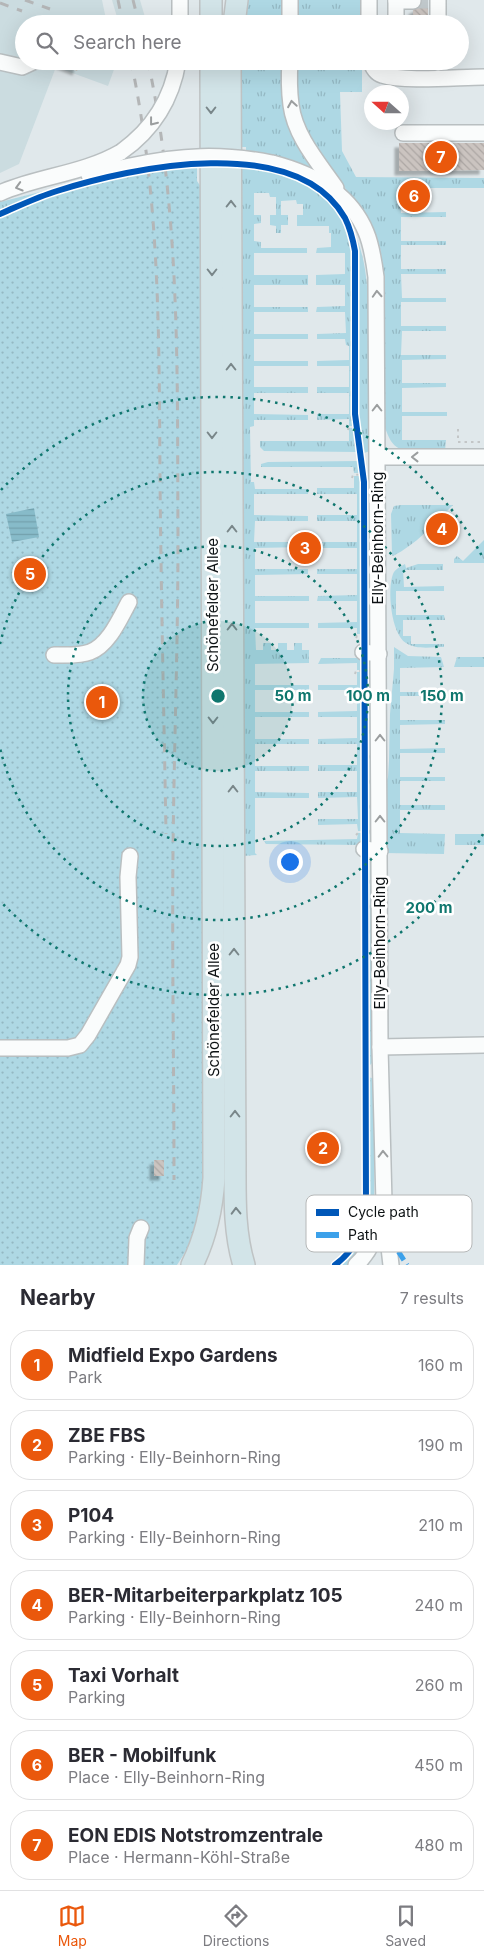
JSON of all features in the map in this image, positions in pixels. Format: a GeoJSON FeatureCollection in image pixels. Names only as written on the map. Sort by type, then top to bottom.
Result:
{"type":"FeatureCollection","features":[{"type":"Feature","properties":{"kind":"highway"},"geometry":{"type":"LineString","coordinates":[[211,0],[211,15]]}},
{"type":"Feature","properties":{"kind":"highway"},"geometry":{"type":"LineString","coordinates":[[230,0],[230,15]]}},
{"type":"Feature","properties":{"kind":"highway"},"geometry":{"type":"LineString","coordinates":[[236,15],[238,0]]}},
{"type":"Feature","properties":{"kind":"highway","name":"Schönefelder Allee"},"geometry":{"type":"LineString","coordinates":[[196,1256],[211,1213],[214,1149],[211,70]]}},
{"type":"Feature","properties":{"kind":"highway","name":"Schönefelder Allee"},"geometry":{"type":"LineString","coordinates":[[230,70],[235,1163],[236,1223],[243,1262]]}},
{"type":"Feature","properties":{"kind":"street"},"geometry":{"type":"LineString","coordinates":[[290,0],[290,15]]}},
{"type":"Feature","properties":{"kind":"street"},"geometry":{"type":"LineString","coordinates":[[369,0],[369,15]]}},
{"type":"Feature","properties":{"kind":"street"},"geometry":{"type":"LineString","coordinates":[[396,15],[396,0],[413,1]]}},
{"type":"Feature","properties":{"kind":"street"},"geometry":{"type":"LineString","coordinates":[[435,1],[437,15]]}},
{"type":"Feature","properties":{"kind":"street"},"geometry":{"type":"LineString","coordinates":[[0,62],[15,65]]}},
{"type":"Feature","properties":{"kind":"street","name":"Elly-Beinhorn-Ring"},"geometry":{"type":"LineString","coordinates":[[0,193],[80,170],[109,159],[121,152],[138,138],[159,113],[171,88],[176,70]]}},
{"type":"Feature","properties":{"kind":"street"},"geometry":{"type":"LineString","coordinates":[[290,70],[291,106],[298,128],[306,145],[343,197]]}},
{"type":"Feature","properties":{"kind":"street"},"geometry":{"type":"LineString","coordinates":[[374,70],[383,75],[403,78],[484,77]]}},
{"type":"Feature","properties":{"kind":"street"},"geometry":{"type":"LineString","coordinates":[[403,133],[484,133]]}},
{"type":"Feature","properties":{"kind":"street","name":"Elly-Beinhorn-Ring"},"geometry":{"type":"LineString","coordinates":[[39,181],[60,183],[171,157],[236,157],[272,163],[318,180],[343,197],[354,210],[367,234],[376,277],[380,1047],[384,1195]]}},
{"type":"Feature","properties":{"kind":"street"},"geometry":{"type":"LineString","coordinates":[[378,457],[484,457]]}},
{"type":"Feature","properties":{"kind":"street"},"geometry":{"type":"LineString","coordinates":[[54,655],[89,653],[97,649],[106,640],[130,602]]}},
{"type":"Feature","properties":{"kind":"street"},"geometry":{"type":"LineString","coordinates":[[363,652],[379,654]]}},
{"type":"Feature","properties":{"kind":"street"},"geometry":{"type":"LineString","coordinates":[[364,849],[380,851]]}},
{"type":"Feature","properties":{"kind":"street"},"geometry":{"type":"LineString","coordinates":[[0,1048],[68,1048],[80,1045],[88,1035],[128,965],[130,957],[128,877],[130,856]]}},
{"type":"Feature","properties":{"kind":"street"},"geometry":{"type":"LineString","coordinates":[[380,1047],[484,1045]]}},
{"type":"Feature","properties":{"kind":"street"},"geometry":{"type":"LineString","coordinates":[[136,1265],[137,1238],[140,1228]]}},
{"type":"Feature","properties":{"kind":"street","name":"Elly-Beinhorn-Ring"},"geometry":{"type":"LineString","coordinates":[[356,1265],[368,1252]]}},
{"type":"Feature","properties":{"kind":"street","name":"Elly-Beinhorn-Ring"},"geometry":{"type":"LineString","coordinates":[[390,1252],[391,1265]]}},
{"type":"Feature","properties":{"kind":"path"},"geometry":{"type":"LineString","coordinates":[[348,430],[349,428],[356,427]]}},
{"type":"Feature","properties":{"kind":"path"},"geometry":{"type":"LineString","coordinates":[[458,429],[458,442],[484,442]]}},
{"type":"Feature","properties":{"kind":"path"},"geometry":{"type":"LineString","coordinates":[[352,478],[353,475],[363,474]]}},
{"type":"Feature","properties":{"kind":"path"},"geometry":{"type":"LineString","coordinates":[[356,638],[357,636],[364,636]]}},
{"type":"Feature","properties":{"kind":"path"},"geometry":{"type":"LineString","coordinates":[[355,674],[356,671],[364,671]]}},
{"type":"Feature","properties":{"kind":"path"},"geometry":{"type":"LineString","coordinates":[[356,835],[359,832],[365,832]]}},
{"type":"Feature","properties":{"kind":"shaded area"},"geometry":{"type":"Polygon","coordinates":[[[0,0],[102,0],[105,15],[15,15],[15,70],[55,70],[19,164],[0,173],[0,0]]]}},
{"type":"Feature","properties":{"kind":"shaded area"},"geometry":{"type":"Polygon","coordinates":[[[112,0],[140,0],[144,15],[116,15],[112,0]]]}},
{"type":"Feature","properties":{"kind":"shaded area"},"geometry":{"type":"Polygon","coordinates":[[[64,70],[114,70],[108,86],[64,70]]]}},
{"type":"Feature","properties":{"kind":"shaded area"},"geometry":{"type":"Polygon","coordinates":[[[34,508],[39,537],[12,542],[6,514],[34,508]]]}},
{"type":"Feature","properties":{"kind":"green space"},"geometry":{"type":"Polygon","coordinates":[[[242,0],[283,0],[283,15],[241,15],[242,0]]]}},
{"type":"Feature","properties":{"kind":"green space"},"geometry":{"type":"Polygon","coordinates":[[[296,0],[362,0],[362,15],[296,15],[296,0]]]}},
{"type":"Feature","properties":{"kind":"green space"},"geometry":{"type":"Polygon","coordinates":[[[241,70],[284,70],[288,118],[296,144],[313,170],[275,156],[246,150],[246,147],[242,147],[241,70]]]}},
{"type":"Feature","properties":{"kind":"green space"},"geometry":{"type":"Polygon","coordinates":[[[297,70],[362,70],[362,92],[340,92],[342,151],[356,177],[484,178],[484,188],[427,188],[427,205],[401,205],[401,213],[446,212],[446,217],[401,217],[401,241],[446,241],[446,245],[401,245],[401,269],[446,269],[446,274],[401,274],[402,298],[446,298],[446,302],[401,302],[401,326],[446,326],[446,331],[402,331],[401,355],[446,355],[446,359],[402,360],[402,383],[446,383],[446,387],[402,388],[402,412],[447,412],[447,416],[402,416],[402,440],[446,440],[445,451],[403,450],[398,448],[390,439],[383,424],[384,294],[380,246],[368,218],[324,162],[308,136],[300,109],[297,70]]]}},
{"type":"Feature","properties":{"kind":"green space"},"geometry":{"type":"Polygon","coordinates":[[[197,167],[197,181],[201,187],[206,1188],[196,1228],[188,1247],[177,1265],[0,1265],[0,216],[58,192],[137,173],[197,167]]]}},
{"type":"Feature","properties":{"kind":"green space"},"geometry":{"type":"Polygon","coordinates":[[[242,168],[281,175],[299,181],[315,190],[329,201],[340,215],[348,233],[353,254],[354,426],[349,426],[349,419],[317,420],[317,414],[349,414],[349,393],[317,393],[317,387],[349,387],[349,366],[317,366],[317,361],[349,360],[349,346],[346,345],[345,339],[317,339],[317,334],[346,333],[345,312],[316,312],[317,307],[345,306],[345,285],[316,285],[316,275],[345,274],[345,253],[316,253],[317,248],[331,247],[329,226],[297,226],[297,215],[303,215],[303,204],[297,204],[296,200],[281,201],[281,215],[288,215],[288,225],[281,225],[281,233],[276,233],[276,226],[270,225],[270,215],[276,215],[276,197],[270,197],[269,193],[254,193],[254,215],[261,215],[261,223],[254,224],[254,241],[261,242],[261,248],[307,248],[307,253],[254,253],[254,275],[308,275],[308,285],[254,285],[254,307],[308,307],[308,312],[254,312],[254,334],[308,334],[308,339],[254,339],[254,361],[308,361],[308,366],[254,366],[254,387],[308,387],[308,393],[254,393],[254,414],[308,415],[308,420],[254,420],[254,426],[250,427],[251,482],[254,482],[255,489],[308,489],[308,494],[254,494],[254,515],[308,516],[308,521],[255,521],[254,542],[308,542],[308,547],[255,548],[255,569],[308,569],[308,574],[255,575],[255,596],[309,596],[309,601],[255,601],[255,623],[309,623],[309,628],[255,628],[256,650],[263,650],[263,643],[271,643],[271,650],[278,650],[278,643],[287,643],[287,650],[294,650],[294,643],[302,643],[302,650],[309,650],[309,663],[255,664],[255,685],[309,685],[309,690],[255,690],[255,712],[309,712],[309,717],[255,717],[255,739],[309,739],[309,744],[255,744],[255,766],[309,766],[309,771],[255,771],[255,792],[309,793],[309,798],[255,798],[255,853],[257,855],[243,856],[242,168]]]}},
{"type":"Feature","properties":{"kind":"green space"},"geometry":{"type":"Polygon","coordinates":[[[52,189],[0,211],[0,202],[52,189]]]}},
{"type":"Feature","properties":{"kind":"green space"},"geometry":{"type":"Polygon","coordinates":[[[349,222],[356,237],[365,267],[368,299],[370,451],[361,454],[358,422],[357,252],[349,222]]]}},
{"type":"Feature","properties":{"kind":"green space"},"geometry":{"type":"Polygon","coordinates":[[[349,428],[354,428],[357,452],[264,451],[260,447],[260,441],[349,441],[349,428]]]}},
{"type":"Feature","properties":{"kind":"green space"},"geometry":{"type":"Polygon","coordinates":[[[358,461],[360,473],[354,473],[353,467],[261,467],[261,464],[268,462],[358,461]]]}},
{"type":"Feature","properties":{"kind":"green space"},"geometry":{"type":"Polygon","coordinates":[[[354,476],[360,476],[361,484],[361,634],[357,634],[357,628],[318,628],[318,623],[357,622],[357,601],[317,601],[318,596],[357,595],[357,574],[317,574],[317,569],[357,569],[357,548],[317,548],[317,542],[357,542],[357,521],[317,521],[317,515],[357,515],[357,494],[317,494],[317,488],[354,488],[354,476]]]}},
{"type":"Feature","properties":{"kind":"green space"},"geometry":{"type":"Polygon","coordinates":[[[366,485],[373,485],[370,643],[366,647],[366,485]]]}},
{"type":"Feature","properties":{"kind":"green space"},"geometry":{"type":"Polygon","coordinates":[[[453,505],[418,539],[393,556],[391,514],[394,506],[453,505]]]}},
{"type":"Feature","properties":{"kind":"green space"},"geometry":{"type":"Polygon","coordinates":[[[484,540],[484,563],[454,563],[454,559],[457,556],[463,561],[484,540]]]}},
{"type":"Feature","properties":{"kind":"green space"},"geometry":{"type":"Polygon","coordinates":[[[405,564],[406,568],[418,564],[443,564],[443,570],[403,570],[404,587],[444,586],[444,591],[396,591],[396,615],[444,615],[445,620],[403,620],[403,636],[411,636],[411,644],[444,644],[444,647],[414,647],[406,643],[397,631],[392,611],[391,581],[395,571],[405,564]]]}},
{"type":"Feature","properties":{"kind":"green space"},"geometry":{"type":"Polygon","coordinates":[[[394,647],[408,656],[441,657],[444,667],[400,668],[400,692],[445,692],[445,696],[400,696],[400,720],[445,720],[445,724],[400,725],[400,749],[445,748],[445,753],[400,753],[400,777],[445,777],[445,781],[400,781],[400,805],[445,805],[445,810],[400,810],[400,833],[445,834],[444,854],[384,853],[384,787],[388,777],[394,647]]]}},
{"type":"Feature","properties":{"kind":"green space"},"geometry":{"type":"Polygon","coordinates":[[[457,657],[484,657],[484,667],[454,667],[457,657]]]}},
{"type":"Feature","properties":{"kind":"green space"},"geometry":{"type":"Polygon","coordinates":[[[321,658],[362,658],[361,670],[357,670],[357,663],[318,664],[321,658]]]}},
{"type":"Feature","properties":{"kind":"green space"},"geometry":{"type":"Polygon","coordinates":[[[366,659],[371,660],[373,843],[367,845],[366,659]]]}},
{"type":"Feature","properties":{"kind":"green space"},"geometry":{"type":"Polygon","coordinates":[[[357,672],[361,672],[362,831],[358,831],[357,824],[318,825],[318,819],[358,819],[357,797],[318,798],[318,792],[357,792],[357,771],[318,771],[318,765],[357,765],[357,744],[318,744],[318,739],[357,738],[357,717],[318,717],[318,712],[357,711],[357,690],[318,690],[318,685],[357,685],[357,672]]]}},
{"type":"Feature","properties":{"kind":"green space"},"geometry":{"type":"Polygon","coordinates":[[[358,833],[362,833],[362,845],[266,844],[264,841],[357,839],[358,833]]]}},
{"type":"Feature","properties":{"kind":"green space"},"geometry":{"type":"Polygon","coordinates":[[[455,834],[484,834],[484,845],[455,845],[455,834]]]}},
{"type":"Feature","properties":{"kind":"green space"},"geometry":{"type":"Polygon","coordinates":[[[367,856],[372,862],[374,1061],[367,1068],[367,856]]]}},
{"type":"Feature","properties":{"kind":"green space"},"geometry":{"type":"Polygon","coordinates":[[[367,1077],[372,1078],[375,1082],[374,1195],[367,1195],[367,1077]]]}},
{"type":"Feature","properties":{"kind":"green space"},"geometry":{"type":"Polygon","coordinates":[[[350,1252],[358,1252],[347,1265],[340,1265],[350,1252]]]}},
{"type":"Feature","properties":{"kind":"building"},"geometry":{"type":"Polygon","coordinates":[[[422,0],[428,0],[428,15],[413,15],[413,10],[421,6],[422,0]]]}},
{"type":"Feature","properties":{"kind":"building"},"geometry":{"type":"Polygon","coordinates":[[[399,143],[484,143],[484,170],[399,171],[399,143]]]}},
{"type":"Feature","properties":{"kind":"building"},"geometry":{"type":"Polygon","coordinates":[[[403,190],[425,190],[426,203],[403,204],[403,190]]]}},
{"type":"Feature","properties":{"kind":"building"},"geometry":{"type":"Polygon","coordinates":[[[154,1160],[164,1160],[164,1176],[154,1176],[154,1160]]]}},
{"type":"Feature","properties":{"kind":"tunnel"},"geometry":{"type":"LineString","coordinates":[[413,1],[428,1]]}},
{"type":"Feature","properties":{"kind":"railway"},"geometry":{"type":"LineString","coordinates":[[25,0],[50,9]]}},
{"type":"Feature","properties":{"kind":"railway"},"geometry":{"type":"LineString","coordinates":[[118,0],[121,15]]}},
{"type":"Feature","properties":{"kind":"railway"},"geometry":{"type":"LineString","coordinates":[[133,0],[137,15]]}},
{"type":"Feature","properties":{"kind":"railway"},"geometry":{"type":"LineString","coordinates":[[0,3],[22,11]]}},
{"type":"Feature","properties":{"kind":"railway"},"geometry":{"type":"LineString","coordinates":[[133,70],[148,164],[156,268],[166,834]]}},
{"type":"Feature","properties":{"kind":"railway"},"geometry":{"type":"LineString","coordinates":[[150,70],[159,120],[172,239],[177,358],[178,577],[173,894],[174,1180]]}},
{"type":"Feature","properties":{"kind":"marked path"},"geometry":{"type":"LineString","coordinates":[[399,1252],[407,1265]]}},
{"type":"Feature","properties":{"kind":"cycle path"},"geometry":{"type":"LineString","coordinates":[[0,214],[42,196],[89,182],[168,166],[211,163],[252,165],[290,174],[322,191],[345,218],[350,230],[355,251],[355,414],[364,482],[366,1195]]}},
{"type":"Feature","properties":{"kind":"cycle path"},"geometry":{"type":"LineString","coordinates":[[335,1265],[349,1252]]}},
{"type":"Feature","properties":{"kind":"place","name":"EON EDIS Notstromzentrale"},"geometry":{"type":"Point","coordinates":[441,157]}},
{"type":"Feature","properties":{"kind":"place","name":"BER - Mobilfunk"},"geometry":{"type":"Point","coordinates":[414,196]}},
{"type":"Feature","properties":{"kind":"place","name":"BER-Mitarbeiterparkplatz 105"},"geometry":{"type":"Point","coordinates":[442,529]}},
{"type":"Feature","properties":{"kind":"place","name":"P104"},"geometry":{"type":"Point","coordinates":[305,548]}},
{"type":"Feature","properties":{"kind":"place","name":"Taxi Vorhalt"},"geometry":{"type":"Point","coordinates":[30,574]}},
{"type":"Feature","properties":{"kind":"place","name":"Midfield Expo Gardens"},"geometry":{"type":"Point","coordinates":[102,702]}},
{"type":"Feature","properties":{"kind":"place","name":"ZBE FBS"},"geometry":{"type":"Point","coordinates":[323,1148]}}]}
